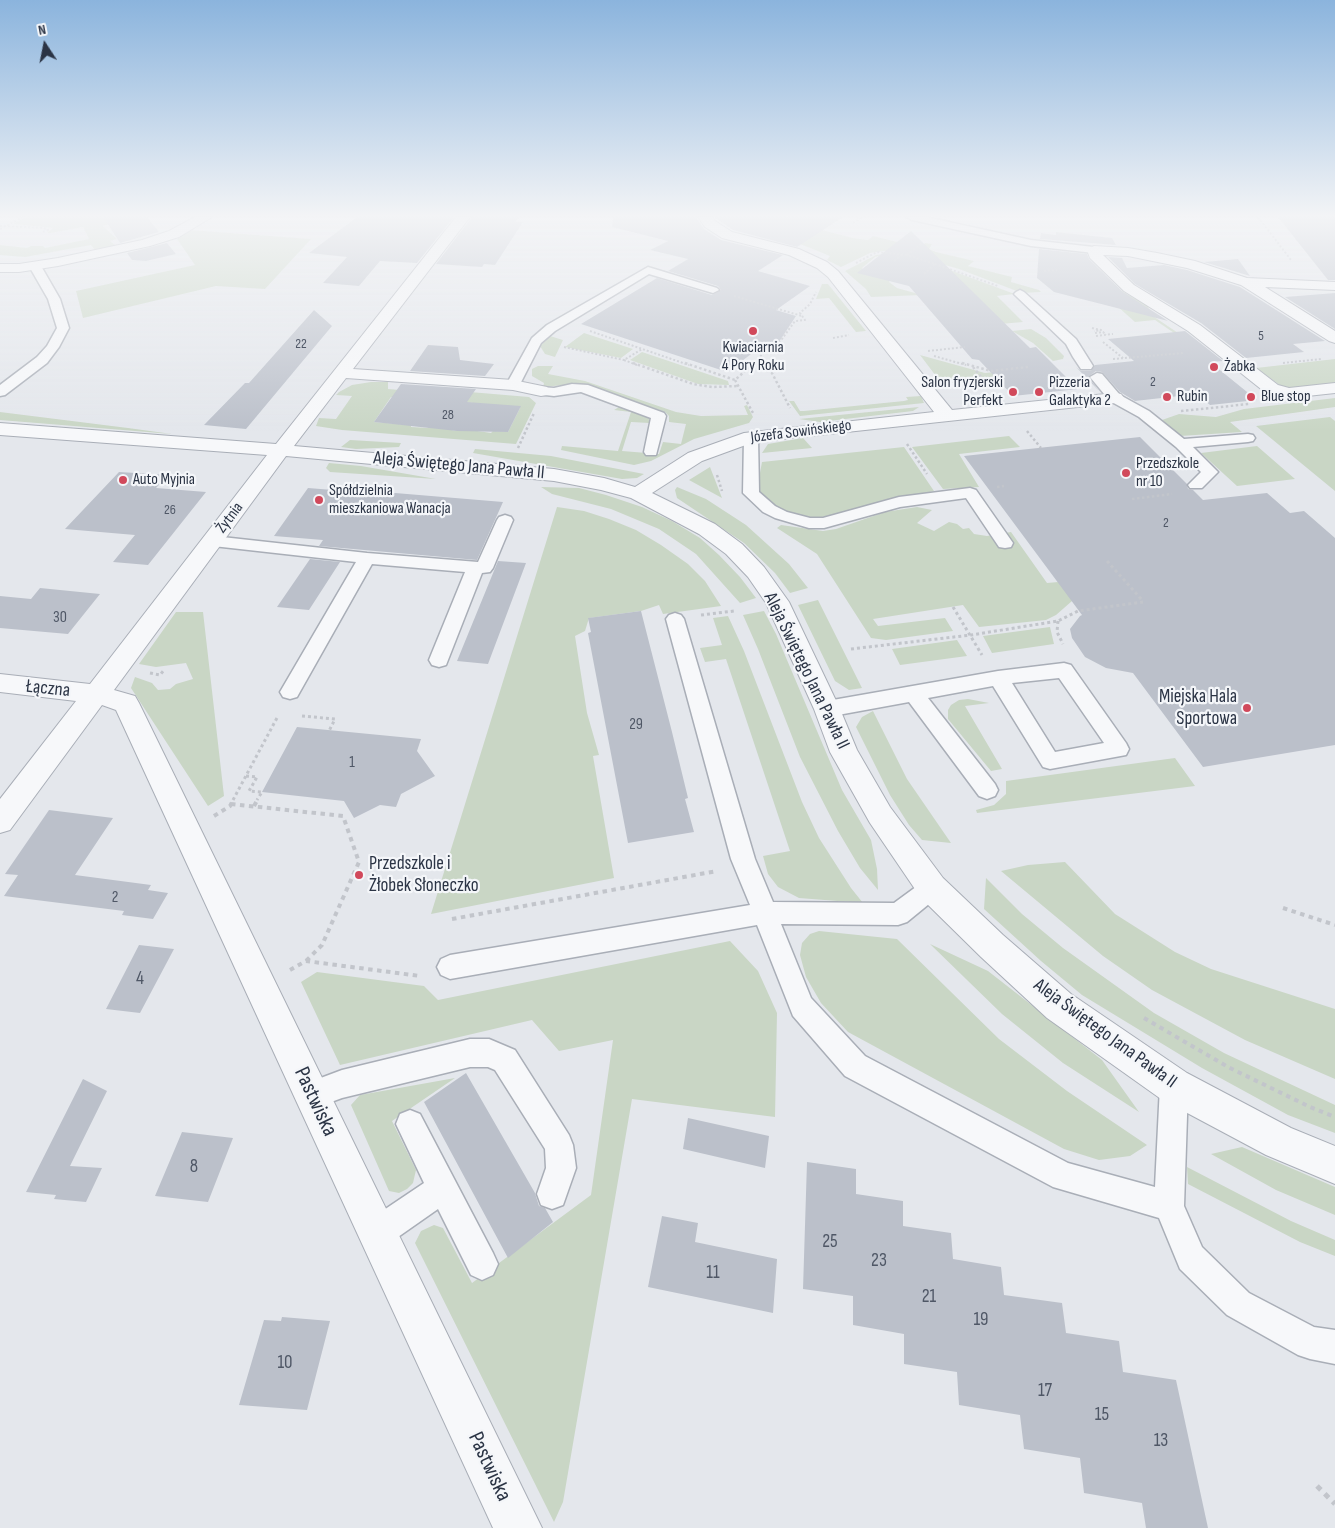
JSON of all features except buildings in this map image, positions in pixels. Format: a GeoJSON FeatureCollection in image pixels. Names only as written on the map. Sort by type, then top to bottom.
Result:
{"type":"FeatureCollection","features":[{"type":"Feature","properties":{"kind":"street","name":"Żytnia"},"geometry":{"type":"LineString","coordinates":[[0,821],[280,450],[407,288]]}},
{"type":"Feature","properties":{"kind":"street"},"geometry":{"type":"LineString","coordinates":[[844,288],[947,416]]}},
{"type":"Feature","properties":{"kind":"street"},"geometry":{"type":"LineString","coordinates":[[1129,288],[1194,328],[1272,389],[1289,393],[1335,388]]}},
{"type":"Feature","properties":{"kind":"street"},"geometry":{"type":"LineString","coordinates":[[1256,288],[1335,338]]}},
{"type":"Feature","properties":{"kind":"street"},"geometry":{"type":"LineString","coordinates":[[341,373],[513,385],[541,391]]}},
{"type":"Feature","properties":{"kind":"street","name":"Józefa Sowińskiego"},"geometry":{"type":"LineString","coordinates":[[638,494],[659,478],[695,457],[751,437],[1115,398]]}},
{"type":"Feature","properties":{"kind":"street","name":"Aleja Świętego Jana Pawła II"},"geometry":{"type":"LineString","coordinates":[[0,429],[280,450],[554,475],[604,484],[638,494],[708,529],[734,549],[756,572],[777,602],[827,709],[844,752],[880,815],[932,888],[992,946],[1059,1006],[1174,1086],[1279,1142],[1335,1165]]}},
{"type":"Feature","properties":{"kind":"street","name":"Łączna"},"geometry":{"type":"LineString","coordinates":[[0,683],[97,694]]}},
{"type":"Feature","properties":{"kind":"street","name":"Pastwiska"},"geometry":{"type":"LineString","coordinates":[[97,694],[126,703],[518,1528]]}},
{"type":"Feature","properties":{"kind":"lane"},"geometry":{"type":"LineString","coordinates":[[0,392],[42,360],[53,348],[63,328],[54,299],[48,288]]}},
{"type":"Feature","properties":{"kind":"lane"},"geometry":{"type":"LineString","coordinates":[[513,385],[536,341],[562,322],[618,288]]}},
{"type":"Feature","properties":{"kind":"lane"},"geometry":{"type":"LineString","coordinates":[[707,288],[713,290]]}},
{"type":"Feature","properties":{"kind":"lane"},"geometry":{"type":"LineString","coordinates":[[1020,294],[1072,342],[1084,364]]}},
{"type":"Feature","properties":{"kind":"lane"},"geometry":{"type":"LineString","coordinates":[[1097,377],[1115,398],[1144,414],[1181,444],[1210,472],[1196,485]]}},
{"type":"Feature","properties":{"kind":"lane"},"geometry":{"type":"LineString","coordinates":[[541,391],[554,392],[572,388],[584,388],[659,416],[651,452]]}},
{"type":"Feature","properties":{"kind":"lane"},"geometry":{"type":"LineString","coordinates":[[751,437],[751,493],[769,509],[792,519],[809,523],[824,523],[898,502],[970,493],[1005,542]]}},
{"type":"Feature","properties":{"kind":"lane"},"geometry":{"type":"LineString","coordinates":[[1181,444],[1248,438]]}},
{"type":"Feature","properties":{"kind":"lane"},"geometry":{"type":"LineString","coordinates":[[213,540],[367,558],[484,568],[505,520]]}},
{"type":"Feature","properties":{"kind":"lane"},"geometry":{"type":"LineString","coordinates":[[290,692],[367,558]]}},
{"type":"Feature","properties":{"kind":"lane"},"geometry":{"type":"LineString","coordinates":[[439,660],[476,567]]}},
{"type":"Feature","properties":{"kind":"lane"},"geometry":{"type":"LineString","coordinates":[[675,619],[743,859],[802,1007],[855,1066],[1063,1176],[1170,1206]]}},
{"type":"Feature","properties":{"kind":"lane"},"geometry":{"type":"LineString","coordinates":[[827,709],[998,678],[1064,670],[1119,749],[1050,761],[998,678]]}},
{"type":"Feature","properties":{"kind":"lane"},"geometry":{"type":"LineString","coordinates":[[914,693],[987,790]]}},
{"type":"Feature","properties":{"kind":"lane"},"geometry":{"type":"LineString","coordinates":[[450,967],[765,913],[898,914],[932,888]]}},
{"type":"Feature","properties":{"kind":"lane"},"geometry":{"type":"LineString","coordinates":[[312,1095],[342,1084],[470,1053],[490,1053],[505,1060],[559,1145],[561,1168],[552,1194]]}},
{"type":"Feature","properties":{"kind":"lane"},"geometry":{"type":"LineString","coordinates":[[1174,1086],[1170,1206],[1191,1258],[1238,1304],[1310,1342],[1335,1347]]}},
{"type":"Feature","properties":{"kind":"lane"},"geometry":{"type":"LineString","coordinates":[[410,1124],[482,1264]]}},
{"type":"Feature","properties":{"kind":"lane"},"geometry":{"type":"LineString","coordinates":[[377,1233],[443,1188]]}},
{"type":"Feature","properties":{"kind":"path"},"geometry":{"type":"LineString","coordinates":[[713,290],[803,317]]}},
{"type":"Feature","properties":{"kind":"path"},"geometry":{"type":"LineString","coordinates":[[735,380],[754,364],[768,348],[774,350],[795,321],[805,320],[800,312],[810,304]]}},
{"type":"Feature","properties":{"kind":"path"},"geometry":{"type":"LineString","coordinates":[[562,322],[735,380],[754,415]]}},
{"type":"Feature","properties":{"kind":"path"},"geometry":{"type":"LineString","coordinates":[[586,330],[565,342],[563,347],[624,360],[693,384],[712,387],[738,386]]}},
{"type":"Feature","properties":{"kind":"path"},"geometry":{"type":"LineString","coordinates":[[833,338],[854,334]]}},
{"type":"Feature","properties":{"kind":"path"},"geometry":{"type":"LineString","coordinates":[[1095,336],[1113,334]]}},
{"type":"Feature","properties":{"kind":"path"},"geometry":{"type":"LineString","coordinates":[[948,349],[965,347]]}},
{"type":"Feature","properties":{"kind":"path"},"geometry":{"type":"LineString","coordinates":[[624,360],[643,349]]}},
{"type":"Feature","properties":{"kind":"path"},"geometry":{"type":"LineString","coordinates":[[1084,364],[1185,353]]}},
{"type":"Feature","properties":{"kind":"path"},"geometry":{"type":"LineString","coordinates":[[926,354],[991,371],[1028,367]]}},
{"type":"Feature","properties":{"kind":"path"},"geometry":{"type":"LineString","coordinates":[[754,364],[772,372],[791,411]]}},
{"type":"Feature","properties":{"kind":"path"},"geometry":{"type":"LineString","coordinates":[[972,366],[990,389]]}},
{"type":"Feature","properties":{"kind":"path"},"geometry":{"type":"LineString","coordinates":[[1191,410],[1255,404]]}},
{"type":"Feature","properties":{"kind":"path"},"geometry":{"type":"LineString","coordinates":[[1023,426],[1041,448]]}},
{"type":"Feature","properties":{"kind":"path"},"geometry":{"type":"LineString","coordinates":[[904,439],[941,496]]}},
{"type":"Feature","properties":{"kind":"path"},"geometry":{"type":"LineString","coordinates":[[715,471],[724,496]]}},
{"type":"Feature","properties":{"kind":"path"},"geometry":{"type":"LineString","coordinates":[[1132,499],[1186,492],[1196,485]]}},
{"type":"Feature","properties":{"kind":"path"},"geometry":{"type":"LineString","coordinates":[[851,649],[971,635],[1058,621],[1078,611],[1143,602],[1107,561]]}},
{"type":"Feature","properties":{"kind":"path"},"geometry":{"type":"LineString","coordinates":[[953,607],[998,678]]}},
{"type":"Feature","properties":{"kind":"path"},"geometry":{"type":"LineString","coordinates":[[1058,621],[1057,632],[1066,648]]}},
{"type":"Feature","properties":{"kind":"path"},"geometry":{"type":"LineString","coordinates":[[160,675],[164,670]]}},
{"type":"Feature","properties":{"kind":"path"},"geometry":{"type":"LineString","coordinates":[[188,832],[231,804],[290,692]]}},
{"type":"Feature","properties":{"kind":"path"},"geometry":{"type":"LineString","coordinates":[[279,714],[335,719],[329,731]]}},
{"type":"Feature","properties":{"kind":"path"},"geometry":{"type":"LineString","coordinates":[[246,776],[257,777],[249,791],[262,792],[254,806]]}},
{"type":"Feature","properties":{"kind":"path"},"geometry":{"type":"LineString","coordinates":[[231,804],[343,816],[359,862],[322,945],[306,961],[260,986]]}},
{"type":"Feature","properties":{"kind":"path"},"geometry":{"type":"LineString","coordinates":[[452,919],[726,869]]}},
{"type":"Feature","properties":{"kind":"path"},"geometry":{"type":"LineString","coordinates":[[1283,908],[1335,925]]}},
{"type":"Feature","properties":{"kind":"path"},"geometry":{"type":"LineString","coordinates":[[306,961],[430,977],[450,967]]}},
{"type":"Feature","properties":{"kind":"path"},"geometry":{"type":"LineString","coordinates":[[1143,1018],[1228,1067],[1310,1107],[1335,1117]]}},
{"type":"Feature","properties":{"kind":"path"},"geometry":{"type":"LineString","coordinates":[[1318,1486],[1335,1504]]}},
{"type":"Feature","properties":{"kind":"green space"},"geometry":{"type":"Polygon","coordinates":[[[88,288],[206,288],[83,318],[76,291],[88,288]]]}},
{"type":"Feature","properties":{"kind":"green space"},"geometry":{"type":"Polygon","coordinates":[[[820,288],[831,288],[866,331],[856,332],[829,298],[816,299],[820,288]]]}},
{"type":"Feature","properties":{"kind":"green space"},"geometry":{"type":"Polygon","coordinates":[[[898,288],[922,295],[871,297],[866,289],[898,288]]]}},
{"type":"Feature","properties":{"kind":"green space"},"geometry":{"type":"Polygon","coordinates":[[[962,288],[999,288],[1014,294],[997,296],[1023,322],[1000,324],[962,288]]]}},
{"type":"Feature","properties":{"kind":"green space"},"geometry":{"type":"Polygon","coordinates":[[[1010,288],[1033,288],[1041,292],[1022,293],[1010,288]]]}},
{"type":"Feature","properties":{"kind":"green space"},"geometry":{"type":"Polygon","coordinates":[[[1099,290],[1122,291],[1148,306],[1150,314],[1181,335],[1177,335],[1155,320],[1135,322],[1099,290]]]}},
{"type":"Feature","properties":{"kind":"green space"},"geometry":{"type":"Polygon","coordinates":[[[1031,329],[1046,338],[1064,356],[1063,359],[1053,361],[1033,343],[1012,331],[1031,329]]]}},
{"type":"Feature","properties":{"kind":"green space"},"geometry":{"type":"Polygon","coordinates":[[[584,333],[633,349],[621,358],[565,347],[584,333]]]}},
{"type":"Feature","properties":{"kind":"green space"},"geometry":{"type":"Polygon","coordinates":[[[550,336],[563,340],[555,357],[545,354],[540,346],[550,336]]]}},
{"type":"Feature","properties":{"kind":"green space"},"geometry":{"type":"Polygon","coordinates":[[[642,352],[728,381],[729,385],[698,384],[630,360],[642,352]]]}},
{"type":"Feature","properties":{"kind":"green space"},"geometry":{"type":"Polygon","coordinates":[[[920,355],[985,373],[1006,371],[1015,381],[997,383],[981,380],[942,384],[920,355]]]}},
{"type":"Feature","properties":{"kind":"green space"},"geometry":{"type":"Polygon","coordinates":[[[1335,359],[1335,382],[1329,385],[1294,388],[1281,386],[1256,368],[1335,359]]]}},
{"type":"Feature","properties":{"kind":"green space"},"geometry":{"type":"Polygon","coordinates":[[[538,366],[553,366],[548,374],[585,381],[676,412],[701,416],[748,415],[744,406],[747,405],[753,417],[749,423],[694,439],[651,461],[634,465],[561,450],[562,446],[618,451],[631,412],[614,410],[619,407],[649,416],[650,419],[649,423],[631,422],[622,451],[659,454],[663,442],[681,444],[686,424],[669,422],[669,416],[665,412],[592,386],[574,384],[543,387],[544,383],[532,376],[532,369],[538,366]]]}},
{"type":"Feature","properties":{"kind":"green space"},"geometry":{"type":"Polygon","coordinates":[[[388,382],[388,389],[449,394],[428,400],[391,397],[374,422],[411,425],[411,427],[428,428],[429,426],[457,431],[458,428],[491,433],[493,431],[508,432],[520,408],[464,402],[470,392],[529,397],[536,403],[516,444],[342,430],[316,426],[319,418],[336,419],[352,396],[336,395],[339,392],[352,385],[388,382]]]}},
{"type":"Feature","properties":{"kind":"green space"},"geometry":{"type":"Polygon","coordinates":[[[921,396],[924,403],[800,416],[789,401],[794,401],[800,411],[804,411],[904,401],[908,400],[906,397],[921,396]]]}},
{"type":"Feature","properties":{"kind":"green space"},"geometry":{"type":"Polygon","coordinates":[[[1335,398],[1335,407],[1230,422],[1242,432],[1180,436],[1162,420],[1179,414],[1216,417],[1244,409],[1335,398]]]}},
{"type":"Feature","properties":{"kind":"green space"},"geometry":{"type":"Polygon","coordinates":[[[919,407],[913,411],[820,422],[799,419],[919,407]]]}},
{"type":"Feature","properties":{"kind":"green space"},"geometry":{"type":"Polygon","coordinates":[[[0,412],[128,428],[172,434],[0,420],[0,412]]]}},
{"type":"Feature","properties":{"kind":"green space"},"geometry":{"type":"Polygon","coordinates":[[[1330,417],[1335,421],[1335,491],[1256,426],[1330,417]]]}},
{"type":"Feature","properties":{"kind":"green space"},"geometry":{"type":"Polygon","coordinates":[[[1009,436],[1020,447],[959,454],[979,487],[943,489],[912,447],[1009,436]]]}},
{"type":"Feature","properties":{"kind":"green space"},"geometry":{"type":"Polygon","coordinates":[[[803,438],[812,448],[762,453],[768,444],[803,438]]]}},
{"type":"Feature","properties":{"kind":"green space"},"geometry":{"type":"Polygon","coordinates":[[[350,440],[401,443],[399,447],[356,449],[341,447],[350,440]]]}},
{"type":"Feature","properties":{"kind":"green space"},"geometry":{"type":"Polygon","coordinates":[[[1257,446],[1295,479],[1237,486],[1201,453],[1257,446]]]}},
{"type":"Feature","properties":{"kind":"green space"},"geometry":{"type":"Polygon","coordinates":[[[904,447],[934,491],[818,518],[787,515],[760,496],[757,489],[762,462],[904,447]]]}},
{"type":"Feature","properties":{"kind":"green space"},"geometry":{"type":"Polygon","coordinates":[[[475,449],[551,456],[644,474],[637,478],[622,479],[473,453],[475,449]]]}},
{"type":"Feature","properties":{"kind":"green space"},"geometry":{"type":"Polygon","coordinates":[[[329,463],[361,466],[436,479],[330,472],[326,468],[329,463]]]}},
{"type":"Feature","properties":{"kind":"green space"},"geometry":{"type":"Polygon","coordinates":[[[710,467],[722,498],[689,480],[710,467]]]}},
{"type":"Feature","properties":{"kind":"green space"},"geometry":{"type":"Polygon","coordinates":[[[541,487],[579,488],[606,495],[642,507],[672,521],[700,538],[719,555],[740,577],[756,598],[740,603],[696,554],[659,529],[611,509],[552,494],[541,487]]]}},
{"type":"Feature","properties":{"kind":"green space"},"geometry":{"type":"Polygon","coordinates":[[[677,487],[706,499],[746,525],[789,564],[808,588],[790,593],[775,573],[744,543],[677,498],[675,490],[677,487]]]}},
{"type":"Feature","properties":{"kind":"green space"},"geometry":{"type":"Polygon","coordinates":[[[557,507],[584,511],[609,519],[636,530],[661,545],[688,564],[705,581],[721,606],[663,614],[659,605],[641,611],[589,618],[585,631],[575,636],[587,713],[599,755],[593,756],[614,878],[431,914],[557,507]]]}},
{"type":"Feature","properties":{"kind":"green space"},"geometry":{"type":"Polygon","coordinates":[[[917,507],[932,510],[917,523],[934,531],[949,522],[957,524],[963,529],[969,528],[974,534],[987,536],[1011,532],[1047,583],[1115,577],[1072,601],[1056,615],[1046,620],[979,627],[963,605],[873,619],[878,626],[945,618],[953,631],[886,640],[871,638],[817,554],[777,528],[781,525],[823,531],[836,529],[885,512],[917,507]]]}},
{"type":"Feature","properties":{"kind":"green space"},"geometry":{"type":"Polygon","coordinates":[[[818,600],[862,688],[849,690],[835,681],[798,605],[818,600]]]}},
{"type":"Feature","properties":{"kind":"green space"},"geometry":{"type":"Polygon","coordinates":[[[764,611],[776,634],[842,790],[871,840],[877,869],[878,890],[860,868],[838,831],[800,757],[743,615],[764,611]]]}},
{"type":"Feature","properties":{"kind":"green space"},"geometry":{"type":"Polygon","coordinates":[[[176,612],[203,612],[224,796],[208,806],[131,688],[135,677],[152,683],[158,690],[170,689],[176,684],[193,679],[186,663],[156,667],[139,664],[176,612]]]}},
{"type":"Feature","properties":{"kind":"green space"},"geometry":{"type":"Polygon","coordinates":[[[728,616],[744,651],[802,802],[819,838],[851,888],[863,903],[799,898],[778,887],[768,874],[763,856],[790,851],[726,659],[705,662],[700,648],[722,645],[713,618],[728,616]]]}},
{"type":"Feature","properties":{"kind":"green space"},"geometry":{"type":"Polygon","coordinates":[[[1050,627],[1054,644],[992,653],[983,636],[1050,627]]]}},
{"type":"Feature","properties":{"kind":"green space"},"geometry":{"type":"Polygon","coordinates":[[[957,640],[967,656],[900,665],[892,649],[957,640]]]}},
{"type":"Feature","properties":{"kind":"green space"},"geometry":{"type":"Polygon","coordinates":[[[968,699],[989,703],[965,706],[1002,769],[991,771],[948,719],[948,710],[951,705],[959,700],[968,699]]]}},
{"type":"Feature","properties":{"kind":"green space"},"geometry":{"type":"Polygon","coordinates":[[[873,711],[907,779],[951,843],[922,840],[909,825],[890,795],[856,727],[862,717],[873,711]]]}},
{"type":"Feature","properties":{"kind":"green space"},"geometry":{"type":"Polygon","coordinates":[[[1175,758],[1195,786],[977,813],[976,810],[994,805],[1006,794],[1006,781],[1175,758]]]}},
{"type":"Feature","properties":{"kind":"green space"},"geometry":{"type":"Polygon","coordinates":[[[1065,862],[1115,914],[1175,952],[1211,969],[1335,1009],[1335,1079],[1245,1040],[1152,990],[1103,956],[1001,871],[1028,865],[1065,862]]]}},
{"type":"Feature","properties":{"kind":"green space"},"geometry":{"type":"Polygon","coordinates":[[[986,878],[1022,914],[1063,948],[1154,1013],[1224,1053],[1335,1105],[1335,1133],[1288,1115],[1202,1068],[1082,995],[984,909],[986,878]]]}},
{"type":"Feature","properties":{"kind":"green space"},"geometry":{"type":"Polygon","coordinates":[[[819,931],[897,939],[999,1039],[1067,1091],[1147,1145],[1130,1156],[1099,1160],[1064,1149],[848,1032],[821,1003],[806,977],[800,955],[802,943],[810,934],[819,931]]]}},
{"type":"Feature","properties":{"kind":"green space"},"geometry":{"type":"Polygon","coordinates":[[[730,941],[758,971],[777,1013],[775,1117],[632,1099],[563,1502],[554,1522],[415,1243],[421,1231],[434,1225],[443,1228],[472,1283],[591,1195],[613,1040],[559,1051],[532,1020],[340,1065],[301,982],[317,972],[424,986],[438,1000],[730,941]]]}},
{"type":"Feature","properties":{"kind":"green space"},"geometry":{"type":"Polygon","coordinates":[[[930,944],[988,971],[1102,1060],[1139,1112],[1063,1063],[1002,1014],[930,944]]]}},
{"type":"Feature","properties":{"kind":"green space"},"geometry":{"type":"Polygon","coordinates":[[[455,1078],[392,1121],[416,1170],[413,1183],[407,1189],[399,1193],[389,1191],[351,1105],[360,1095],[455,1078]]]}},
{"type":"Feature","properties":{"kind":"green space"},"geometry":{"type":"Polygon","coordinates":[[[1242,1147],[1335,1187],[1335,1215],[1276,1190],[1211,1154],[1242,1147]]]}},
{"type":"Feature","properties":{"kind":"green space"},"geometry":{"type":"Polygon","coordinates":[[[1187,1167],[1291,1221],[1335,1240],[1335,1256],[1300,1242],[1188,1184],[1187,1167]]]}},
{"type":"Feature","properties":{"kind":"place","name":"Kwiaciarnia 4 Pory Roku"},"geometry":{"type":"Point","coordinates":[753,331]}},
{"type":"Feature","properties":{"kind":"place","name":"Żabka"},"geometry":{"type":"Point","coordinates":[1214,367]}},
{"type":"Feature","properties":{"kind":"place","name":"Salon fryzjerski Perfekt"},"geometry":{"type":"Point","coordinates":[1013,392]}},
{"type":"Feature","properties":{"kind":"place","name":"Pizzeria Galaktyka 2"},"geometry":{"type":"Point","coordinates":[1039,392]}},
{"type":"Feature","properties":{"kind":"place","name":"Rubin"},"geometry":{"type":"Point","coordinates":[1167,397]}},
{"type":"Feature","properties":{"kind":"place","name":"Blue stop"},"geometry":{"type":"Point","coordinates":[1251,397]}},
{"type":"Feature","properties":{"kind":"place","name":"Przedszkole nr 10"},"geometry":{"type":"Point","coordinates":[1126,473]}},
{"type":"Feature","properties":{"kind":"place","name":"Auto Myjnia"},"geometry":{"type":"Point","coordinates":[123,480]}},
{"type":"Feature","properties":{"kind":"place","name":"Spółdzielnia mieszkaniowa Wanacja"},"geometry":{"type":"Point","coordinates":[319,500]}},
{"type":"Feature","properties":{"kind":"place","name":"Miejska Hala Sportowa"},"geometry":{"type":"Point","coordinates":[1247,708]}},
{"type":"Feature","properties":{"kind":"place","name":"Przedszkole i Żłobek Słoneczko"},"geometry":{"type":"Point","coordinates":[359,875]}}]}
